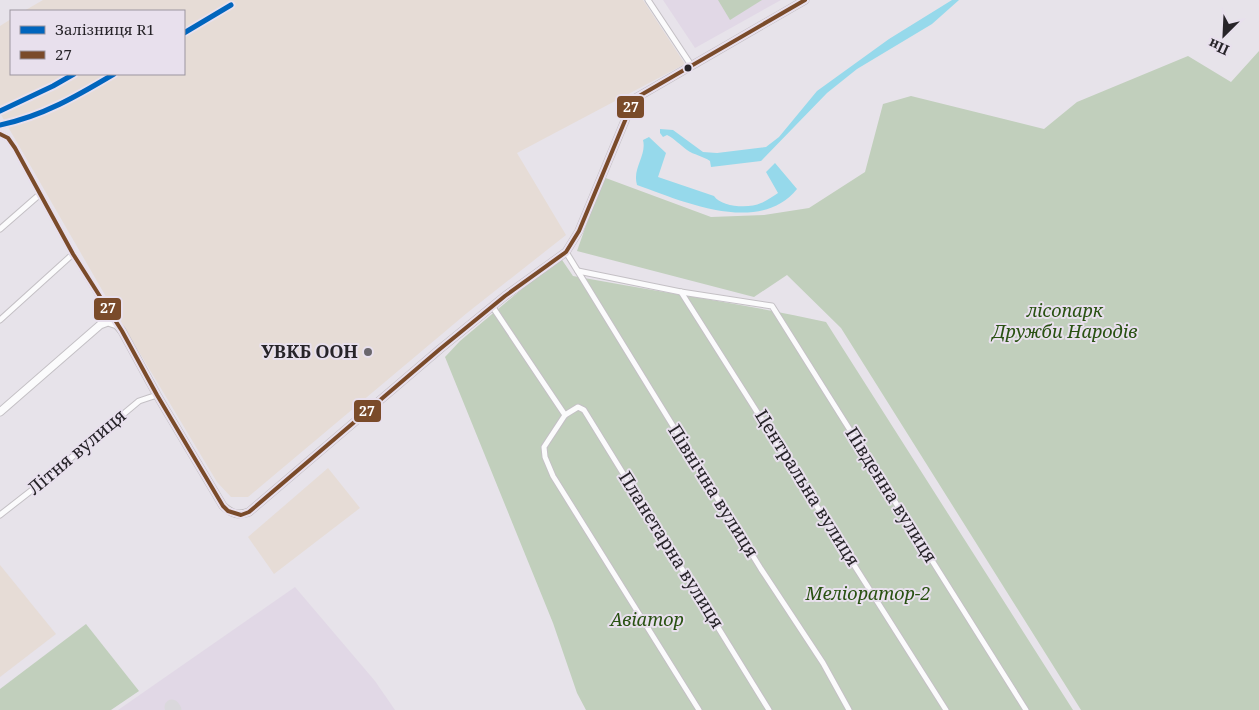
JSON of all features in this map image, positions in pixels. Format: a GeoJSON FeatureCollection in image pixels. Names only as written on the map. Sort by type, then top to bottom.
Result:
{"type":"FeatureCollection","features":[{"type":"Feature","properties":{"kind":"street"},"geometry":{"type":"LineString","coordinates":[[648,0],[691,65]]}},
{"type":"Feature","properties":{"kind":"street"},"geometry":{"type":"LineString","coordinates":[[0,134],[8,138],[15,148],[73,254],[122,331],[157,395],[224,506],[234,514],[241,515],[248,512],[492,306],[566,252],[579,231],[634,99],[805,0]]}},
{"type":"Feature","properties":{"kind":"street"},"geometry":{"type":"LineString","coordinates":[[0,229],[39,194]]}},
{"type":"Feature","properties":{"kind":"street","name":"Північна вулиця"},"geometry":{"type":"LineString","coordinates":[[566,252],[761,569],[823,663],[849,710]]}},
{"type":"Feature","properties":{"kind":"street"},"geometry":{"type":"LineString","coordinates":[[0,320],[73,254]]}},
{"type":"Feature","properties":{"kind":"street"},"geometry":{"type":"LineString","coordinates":[[578,271],[682,292]]}},
{"type":"Feature","properties":{"kind":"street","name":"Південна вулиця"},"geometry":{"type":"LineString","coordinates":[[682,292],[772,306],[1026,710]]}},
{"type":"Feature","properties":{"kind":"street","name":"Центральна вулиця"},"geometry":{"type":"LineString","coordinates":[[682,292],[946,710]]}},
{"type":"Feature","properties":{"kind":"street"},"geometry":{"type":"LineString","coordinates":[[492,306],[565,416],[544,448],[553,476],[699,710]]}},
{"type":"Feature","properties":{"kind":"street"},"geometry":{"type":"LineString","coordinates":[[0,412],[100,325],[108,322],[117,325]]}},
{"type":"Feature","properties":{"kind":"street","name":"Літня вулиця"},"geometry":{"type":"LineString","coordinates":[[0,515],[139,401],[157,395]]}},
{"type":"Feature","properties":{"kind":"street","name":"Планетарна вулиця"},"geometry":{"type":"LineString","coordinates":[[565,416],[578,407],[584,410],[769,710]]}},
{"type":"Feature","properties":{"kind":"shaded area"},"geometry":{"type":"Polygon","coordinates":[[[43,0],[643,0],[685,64],[517,153],[566,235],[467,313],[248,497],[231,497],[217,482],[105,295],[0,113],[0,26],[10,20],[10,75],[185,75],[185,10],[26,10],[43,0]]]}},
{"type":"Feature","properties":{"kind":"shaded area"},"geometry":{"type":"Polygon","coordinates":[[[663,0],[781,0],[695,48],[663,0]]]}},
{"type":"Feature","properties":{"kind":"shaded area"},"geometry":{"type":"Polygon","coordinates":[[[328,468],[360,508],[274,574],[248,537],[328,468]]]}},
{"type":"Feature","properties":{"kind":"shaded area"},"geometry":{"type":"Polygon","coordinates":[[[0,565],[56,634],[0,677],[0,565]]]}},
{"type":"Feature","properties":{"kind":"shaded area"},"geometry":{"type":"Polygon","coordinates":[[[295,587],[375,681],[395,710],[118,710],[295,587]]]}},
{"type":"Feature","properties":{"kind":"green space"},"geometry":{"type":"Polygon","coordinates":[[[718,0],[762,0],[730,20],[718,0]]]}},
{"type":"Feature","properties":{"kind":"green space","name":"лісопарк Дружби Народів"},"geometry":{"type":"Polygon","coordinates":[[[1259,51],[1259,710],[1081,710],[841,328],[787,275],[754,297],[577,251],[603,177],[711,217],[764,215],[809,208],[865,172],[883,104],[911,96],[1044,129],[1077,102],[1188,56],[1231,82],[1259,51]]]}},
{"type":"Feature","properties":{"kind":"green space","name":"Меліоратор-2"},"geometry":{"type":"Polygon","coordinates":[[[560,257],[573,276],[763,309],[826,322],[1073,710],[586,710],[577,693],[553,623],[445,357],[460,341],[560,257]]]}},
{"type":"Feature","properties":{"kind":"green space"},"geometry":{"type":"Polygon","coordinates":[[[86,624],[139,691],[111,710],[0,710],[0,689],[86,624]]]}},
{"type":"Feature","properties":{"kind":"water"},"geometry":{"type":"Polygon","coordinates":[[[952,0],[959,0],[932,24],[857,69],[827,93],[761,161],[711,167],[710,161],[690,152],[673,138],[667,135],[663,137],[660,133],[660,129],[673,130],[703,152],[717,153],[766,147],[779,137],[817,91],[889,39],[952,0]]]}},
{"type":"Feature","properties":{"kind":"water"},"geometry":{"type":"Polygon","coordinates":[[[649,137],[666,153],[658,177],[714,196],[723,203],[736,206],[756,205],[778,193],[766,172],[775,163],[797,189],[781,203],[762,210],[742,213],[720,211],[676,199],[637,185],[636,173],[643,151],[643,140],[649,137]]]}},
{"type":"Feature","properties":{"kind":"rail line","name":"R1"},"geometry":{"type":"LineString","coordinates":[[185,32],[231,5]]}},
{"type":"Feature","properties":{"kind":"rail line","name":"R1"},"geometry":{"type":"LineString","coordinates":[[0,111],[72,75]]}},
{"type":"Feature","properties":{"kind":"rail line","name":"R1"},"geometry":{"type":"LineString","coordinates":[[0,125],[45,111],[112,75]]}},
{"type":"Feature","properties":{"kind":"transit line","name":"27"},"geometry":{"type":"LineString","coordinates":[[0,134],[8,138],[15,148],[73,254],[122,331],[157,395],[223,506],[228,511],[241,515],[249,512],[505,296],[566,252],[579,231],[634,99],[805,0]]}},
{"type":"Feature","properties":{"kind":"place","name":"УВКБ ООН"},"geometry":{"type":"Point","coordinates":[368,352]}},
{"type":"Feature","properties":{"kind":"park label","name":"Авіатор"},"geometry":{"type":"Point","coordinates":[647,620]}}]}
